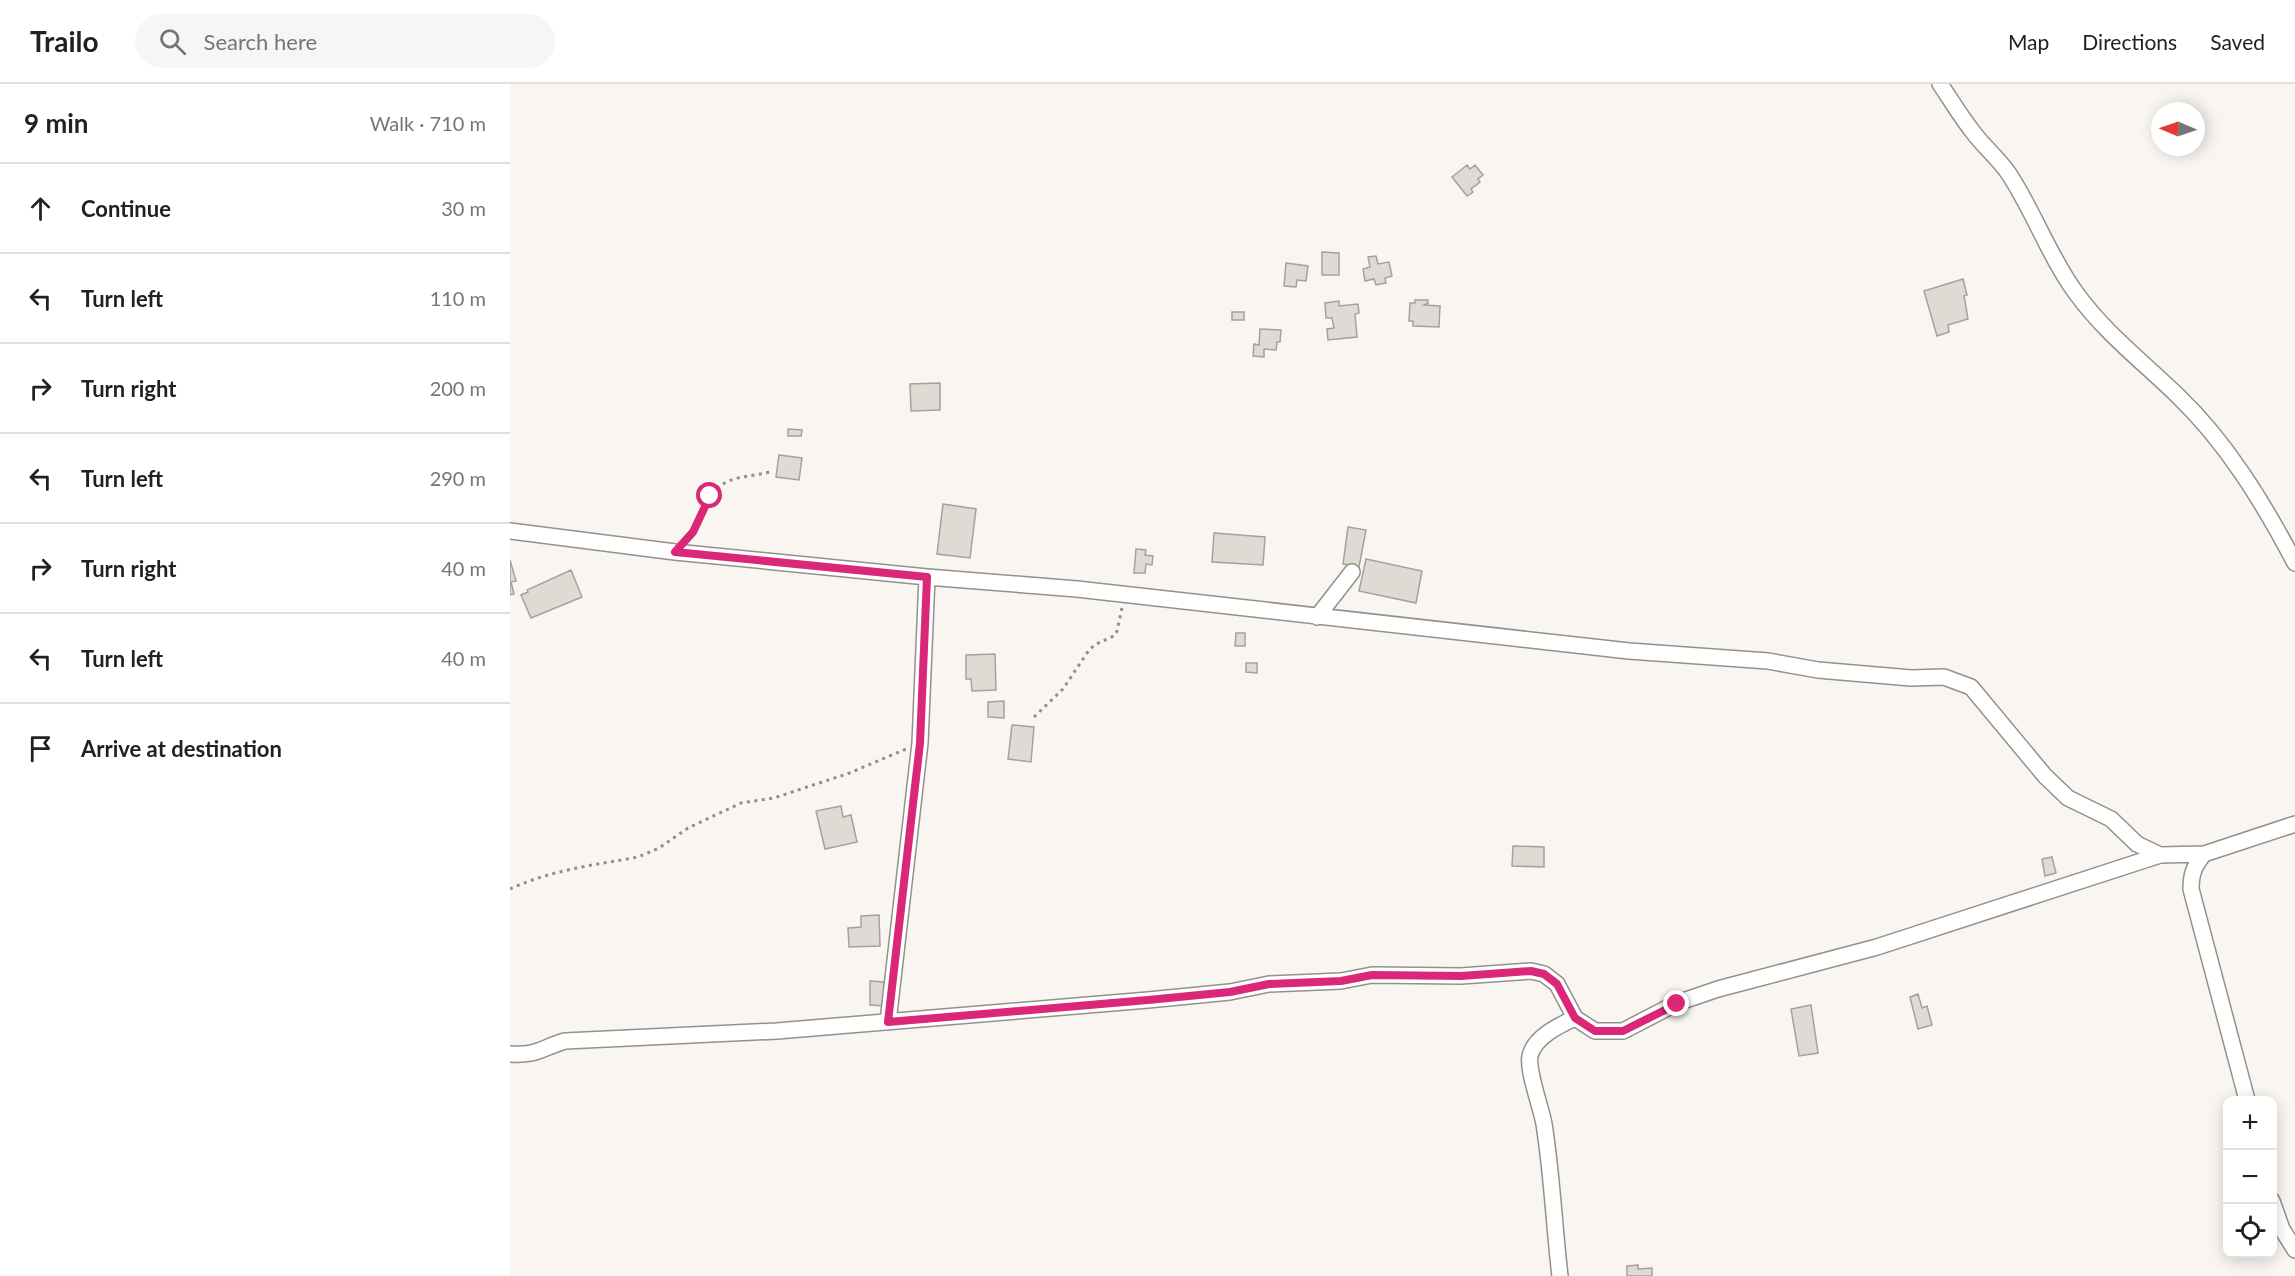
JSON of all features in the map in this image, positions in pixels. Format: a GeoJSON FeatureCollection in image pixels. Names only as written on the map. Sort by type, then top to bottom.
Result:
{"type":"FeatureCollection","features":[{"type":"Feature","properties":{"kind":"street"},"geometry":{"type":"LineString","coordinates":[[1940,84],[1972,131],[2008,173],[2076,293],[2103,325],[2134,357],[2179,397],[2221,444],[2255,494],[2295,563]]}},
{"type":"Feature","properties":{"kind":"street"},"geometry":{"type":"LineString","coordinates":[[510,531],[675,552],[1124,595],[1629,651],[1768,661],[1818,670],[1911,678],[1944,677],[1971,687],[2045,776],[2068,798],[2111,819],[2138,844],[2160,855]]}},
{"type":"Feature","properties":{"kind":"street"},"geometry":{"type":"LineString","coordinates":[[1317,617],[1352,572]]}},
{"type":"Feature","properties":{"kind":"street"},"geometry":{"type":"LineString","coordinates":[[888,1022],[920,743],[927,577]]}},
{"type":"Feature","properties":{"kind":"street"},"geometry":{"type":"LineString","coordinates":[[510,1054],[535,1054],[565,1041],[766,1032],[1230,992],[1269,984],[1341,981],[1372,975],[1461,976],[1531,971],[1544,974],[1557,984],[1575,1018],[1595,1031],[1623,1031],[1677,1004],[1718,989],[1877,947],[2160,855],[2204,854],[2295,824]]}},
{"type":"Feature","properties":{"kind":"street"},"geometry":{"type":"LineString","coordinates":[[2204,854],[2194,865],[2191,890],[2246,1096]]}},
{"type":"Feature","properties":{"kind":"street"},"geometry":{"type":"LineString","coordinates":[[1560,1276],[1548,1151],[1542,1114],[1530,1067],[1530,1056],[1534,1046],[1554,1028],[1575,1018]]}},
{"type":"Feature","properties":{"kind":"street"},"geometry":{"type":"LineString","coordinates":[[2273,1204],[2282,1229],[2295,1250]]}},
{"type":"Feature","properties":{"kind":"path"},"geometry":{"type":"LineString","coordinates":[[675,552],[693,532],[716,487],[725,482],[770,472]]}},
{"type":"Feature","properties":{"kind":"path"},"geometry":{"type":"LineString","coordinates":[[1034,717],[1063,689],[1089,650],[1114,636],[1124,595]]}},
{"type":"Feature","properties":{"kind":"path"},"geometry":{"type":"LineString","coordinates":[[510,889],[532,878],[554,872],[645,855],[688,828],[741,804],[774,798],[847,774],[920,743]]}},
{"type":"Feature","properties":{"kind":"building"},"geometry":{"type":"Polygon","coordinates":[[[1467,165],[1470,169],[1475,165],[1483,175],[1478,179],[1480,182],[1471,189],[1473,192],[1467,196],[1452,177],[1467,165]]]}},
{"type":"Feature","properties":{"kind":"building"},"geometry":{"type":"Polygon","coordinates":[[[1322,252],[1339,253],[1339,275],[1322,275],[1322,252]]]}},
{"type":"Feature","properties":{"kind":"building"},"geometry":{"type":"Polygon","coordinates":[[[1376,256],[1378,264],[1389,262],[1392,276],[1385,278],[1386,283],[1376,285],[1374,279],[1365,281],[1363,269],[1370,267],[1368,257],[1376,256]]]}},
{"type":"Feature","properties":{"kind":"building"},"geometry":{"type":"Polygon","coordinates":[[[1286,263],[1308,266],[1306,281],[1297,280],[1296,287],[1284,286],[1286,263]]]}},
{"type":"Feature","properties":{"kind":"building"},"geometry":{"type":"Polygon","coordinates":[[[1963,279],[1967,295],[1964,296],[1968,319],[1948,325],[1949,332],[1937,336],[1924,291],[1963,279]]]}},
{"type":"Feature","properties":{"kind":"building"},"geometry":{"type":"Polygon","coordinates":[[[1415,300],[1428,300],[1428,303],[1424,305],[1440,306],[1439,327],[1413,326],[1413,321],[1409,321],[1410,303],[1415,303],[1415,300]]]}},
{"type":"Feature","properties":{"kind":"building"},"geometry":{"type":"Polygon","coordinates":[[[1339,301],[1339,306],[1358,304],[1359,313],[1355,314],[1357,337],[1328,340],[1327,329],[1334,328],[1332,318],[1326,318],[1325,303],[1339,301]]]}},
{"type":"Feature","properties":{"kind":"building"},"geometry":{"type":"Polygon","coordinates":[[[1232,312],[1244,312],[1244,320],[1232,320],[1232,312]]]}},
{"type":"Feature","properties":{"kind":"building"},"geometry":{"type":"Polygon","coordinates":[[[1260,329],[1281,330],[1280,342],[1277,342],[1276,350],[1264,349],[1264,357],[1253,356],[1254,344],[1259,345],[1260,329]]]}},
{"type":"Feature","properties":{"kind":"building"},"geometry":{"type":"Polygon","coordinates":[[[940,383],[940,410],[911,411],[910,384],[940,383]]]}},
{"type":"Feature","properties":{"kind":"building"},"geometry":{"type":"Polygon","coordinates":[[[788,429],[802,430],[801,436],[788,436],[788,429]]]}},
{"type":"Feature","properties":{"kind":"building"},"geometry":{"type":"Polygon","coordinates":[[[779,455],[802,458],[799,480],[776,477],[779,455]]]}},
{"type":"Feature","properties":{"kind":"building"},"geometry":{"type":"Polygon","coordinates":[[[943,504],[976,509],[970,558],[937,554],[943,504]]]}},
{"type":"Feature","properties":{"kind":"building"},"geometry":{"type":"Polygon","coordinates":[[[1348,527],[1366,530],[1359,567],[1343,564],[1348,527]]]}},
{"type":"Feature","properties":{"kind":"building"},"geometry":{"type":"Polygon","coordinates":[[[1214,533],[1265,537],[1263,565],[1212,562],[1214,533]]]}},
{"type":"Feature","properties":{"kind":"building"},"geometry":{"type":"Polygon","coordinates":[[[1136,549],[1146,550],[1145,555],[1153,556],[1152,565],[1146,564],[1145,573],[1134,573],[1136,549]]]}},
{"type":"Feature","properties":{"kind":"building"},"geometry":{"type":"Polygon","coordinates":[[[1366,559],[1422,571],[1416,603],[1359,591],[1366,559]]]}},
{"type":"Feature","properties":{"kind":"building"},"geometry":{"type":"Polygon","coordinates":[[[510,560],[516,581],[511,582],[514,594],[510,595],[510,560]]]}},
{"type":"Feature","properties":{"kind":"building"},"geometry":{"type":"Polygon","coordinates":[[[571,570],[582,597],[531,618],[521,595],[571,570]]]}},
{"type":"Feature","properties":{"kind":"building"},"geometry":{"type":"Polygon","coordinates":[[[1236,633],[1245,633],[1245,646],[1235,646],[1236,633]]]}},
{"type":"Feature","properties":{"kind":"building"},"geometry":{"type":"Polygon","coordinates":[[[995,654],[996,690],[972,691],[971,679],[966,679],[966,655],[995,654]]]}},
{"type":"Feature","properties":{"kind":"building"},"geometry":{"type":"Polygon","coordinates":[[[1246,663],[1257,663],[1257,673],[1246,672],[1246,663]]]}},
{"type":"Feature","properties":{"kind":"building"},"geometry":{"type":"Polygon","coordinates":[[[1004,701],[1004,718],[988,717],[988,702],[1004,701]]]}},
{"type":"Feature","properties":{"kind":"building"},"geometry":{"type":"Polygon","coordinates":[[[1012,725],[1034,727],[1031,762],[1008,759],[1012,725]]]}},
{"type":"Feature","properties":{"kind":"building"},"geometry":{"type":"Polygon","coordinates":[[[841,806],[843,817],[851,815],[857,842],[825,849],[816,811],[841,806]]]}},
{"type":"Feature","properties":{"kind":"building"},"geometry":{"type":"Polygon","coordinates":[[[1513,846],[1544,847],[1544,867],[1512,866],[1513,846]]]}},
{"type":"Feature","properties":{"kind":"building"},"geometry":{"type":"Polygon","coordinates":[[[2052,857],[2056,873],[2045,876],[2042,859],[2052,857]]]}},
{"type":"Feature","properties":{"kind":"building"},"geometry":{"type":"Polygon","coordinates":[[[879,915],[880,946],[849,947],[848,928],[861,927],[861,916],[879,915]]]}},
{"type":"Feature","properties":{"kind":"building"},"geometry":{"type":"Polygon","coordinates":[[[870,981],[884,982],[884,1006],[870,1005],[870,981]]]}},
{"type":"Feature","properties":{"kind":"building"},"geometry":{"type":"Polygon","coordinates":[[[1918,994],[1922,1008],[1927,1006],[1932,1025],[1918,1029],[1910,997],[1918,994]]]}},
{"type":"Feature","properties":{"kind":"building"},"geometry":{"type":"Polygon","coordinates":[[[1811,1005],[1818,1053],[1799,1056],[1791,1009],[1811,1005]]]}},
{"type":"Feature","properties":{"kind":"building"},"geometry":{"type":"Polygon","coordinates":[[[1638,1265],[1638,1269],[1652,1268],[1652,1276],[1627,1276],[1627,1266],[1638,1265]]]}},
{"type":"Feature","properties":{"kind":"route"},"geometry":{"type":"LineString","coordinates":[[710,496],[693,532],[675,552],[927,577],[920,743],[888,1022],[1148,1000],[1230,992],[1269,984],[1341,981],[1372,975],[1461,976],[1531,971],[1544,974],[1557,984],[1575,1018],[1595,1031],[1623,1031],[1677,1004]]}}]}
